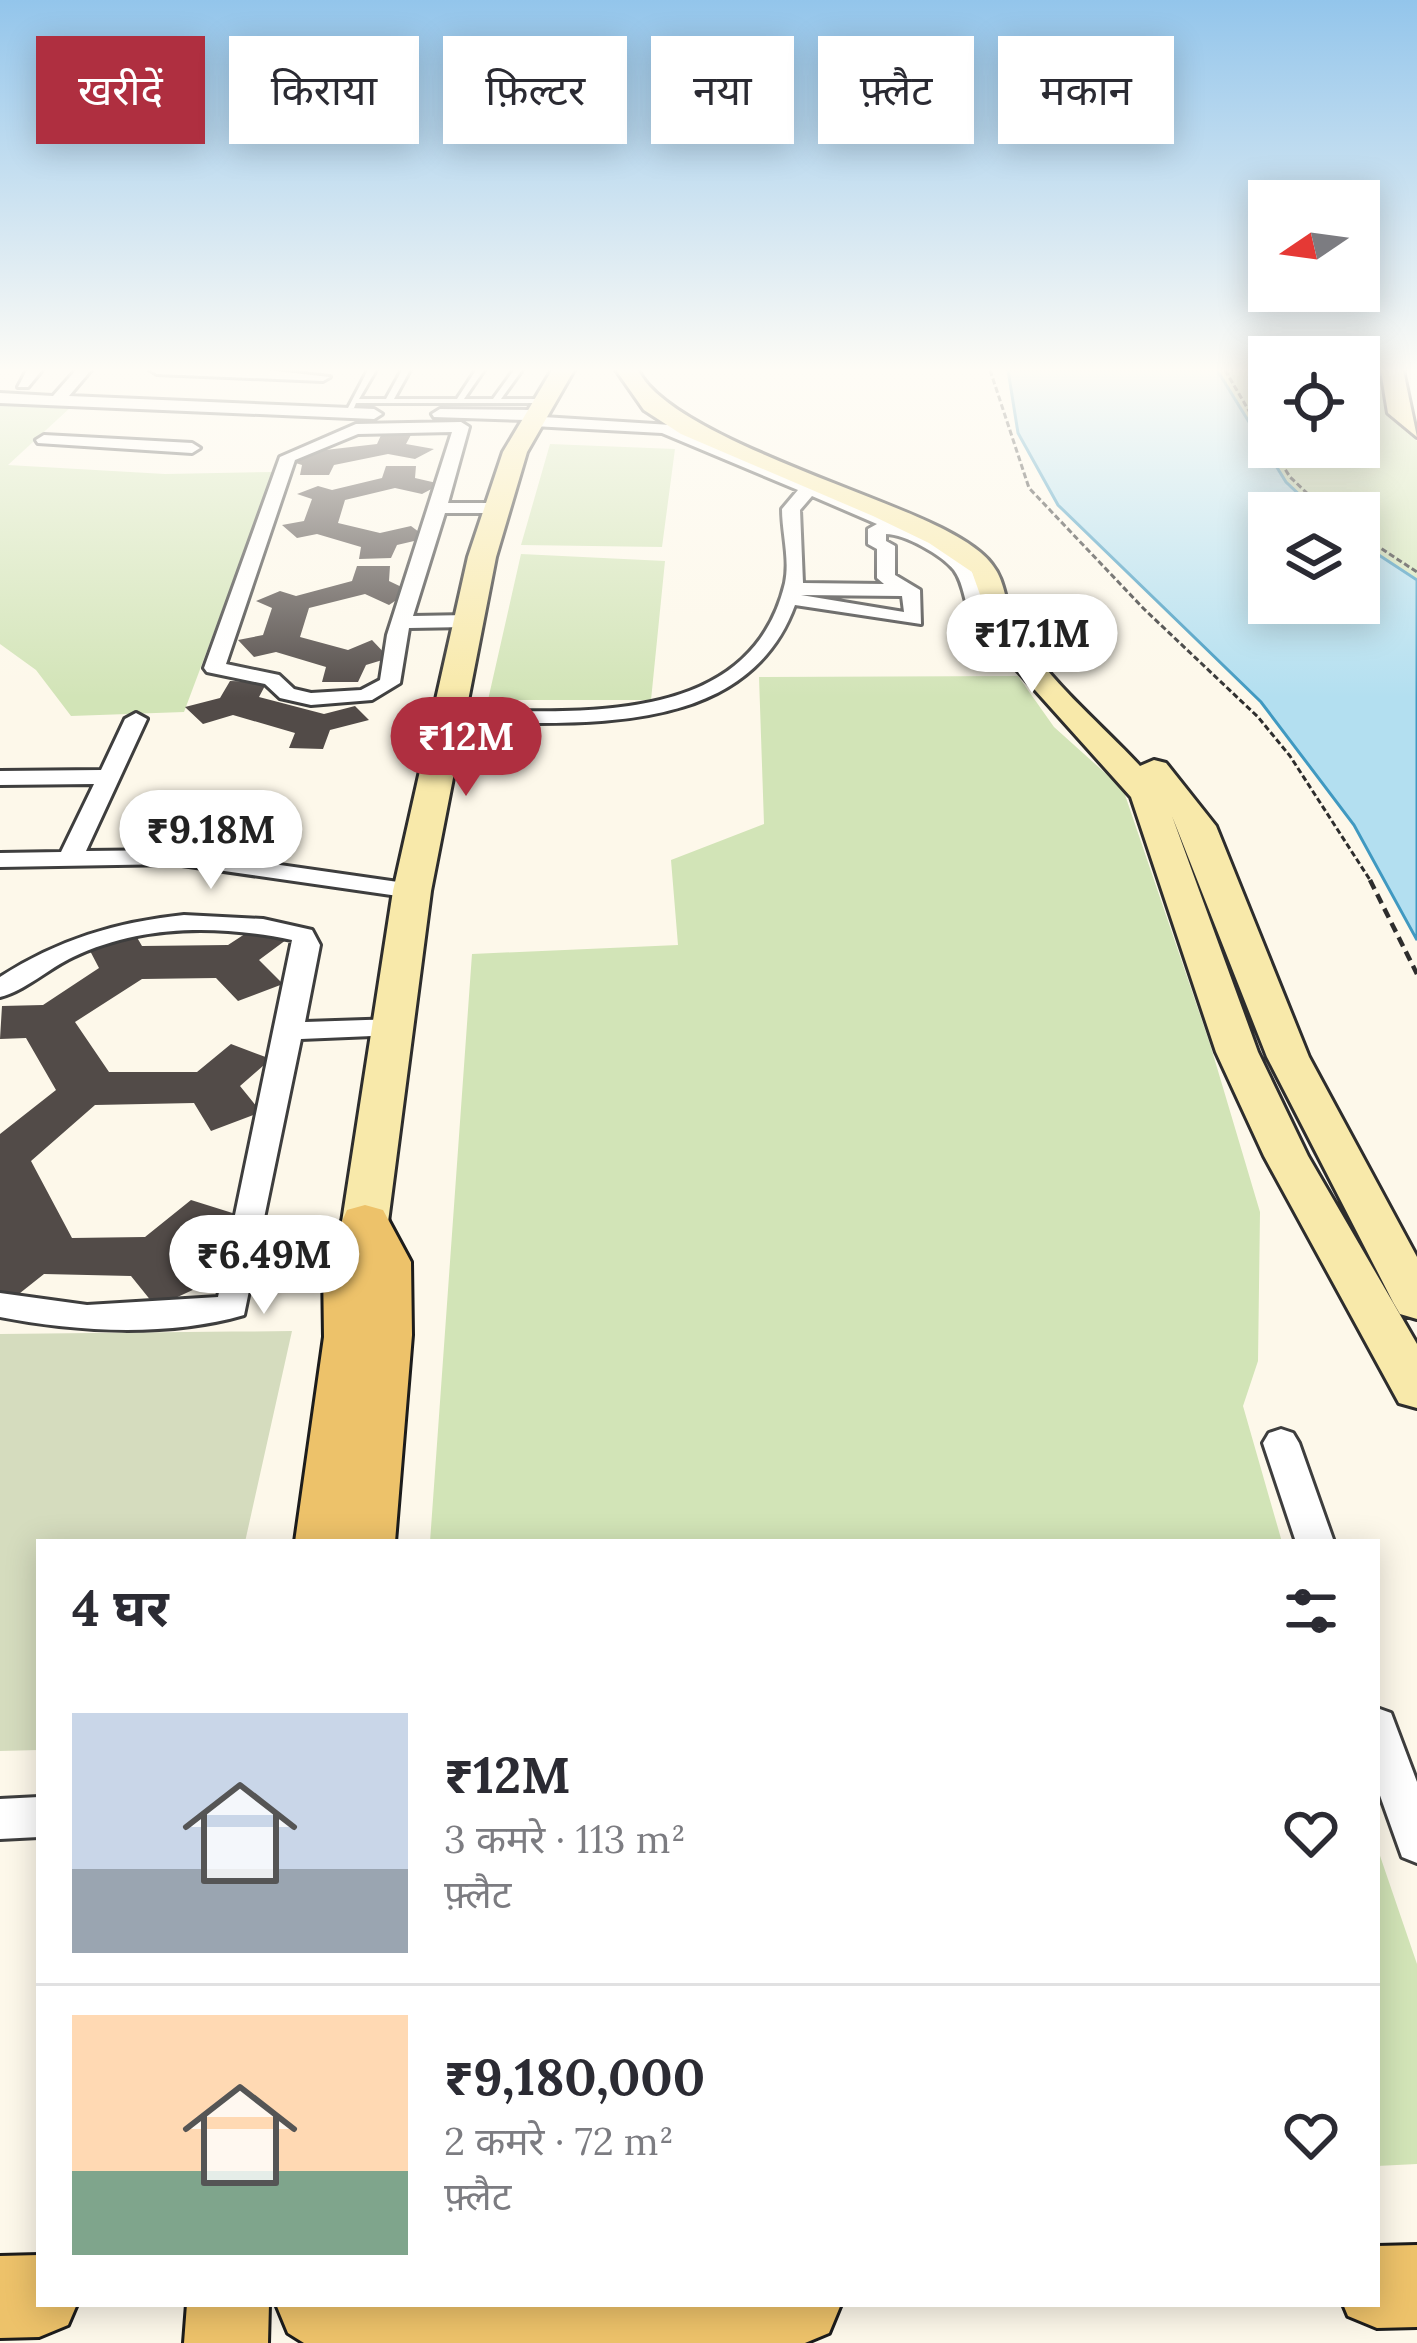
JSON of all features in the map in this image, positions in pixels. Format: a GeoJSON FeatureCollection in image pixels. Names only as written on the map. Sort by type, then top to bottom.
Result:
{"type":"FeatureCollection","features":[{"type":"Feature","properties":{"kind":"main road"},"geometry":{"type":"LineString","coordinates":[[326,1539],[351,1337],[348,1265],[365,1222]]}},
{"type":"Feature","properties":{"kind":"main road"},"geometry":{"type":"LineString","coordinates":[[365,1222],[386,1262],[386,1335],[365,1539]]}},
{"type":"Feature","properties":{"kind":"main road"},"geometry":{"type":"LineString","coordinates":[[1380,2287],[1417,2286]]}},
{"type":"Feature","properties":{"kind":"main road"},"geometry":{"type":"LineString","coordinates":[[0,2297],[36,2296]]}},
{"type":"Feature","properties":{"kind":"main road"},"geometry":{"type":"LineString","coordinates":[[226,2343],[228,2307]]}},
{"type":"Feature","properties":{"kind":"main road"},"geometry":{"type":"LineString","coordinates":[[336,2311],[601,2307]]}},
{"type":"Feature","properties":{"kind":"street"},"geometry":{"type":"LineString","coordinates":[[280,479],[214,668],[272,679],[287,694],[310,699],[365,696],[390,683],[401,622],[446,479]]}},
{"type":"Feature","properties":{"kind":"street"},"geometry":{"type":"LineString","coordinates":[[365,1222],[412,891],[468,621],[506,479]]}},
{"type":"Feature","properties":{"kind":"street"},"geometry":{"type":"LineString","coordinates":[[783,479],[904,529],[962,567],[987,633]]}},
{"type":"Feature","properties":{"kind":"street"},"geometry":{"type":"LineString","coordinates":[[809,479],[939,537],[985,568],[1011,645],[1147,794],[1237,1052],[1417,1302]]}},
{"type":"Feature","properties":{"kind":"street"},"geometry":{"type":"LineString","coordinates":[[837,479],[990,550],[1014,573],[1047,658],[1180,796],[1198,826],[1288,1058],[1309,1153],[1417,1389]]}},
{"type":"Feature","properties":{"kind":"street"},"geometry":{"type":"LineString","coordinates":[[447,716],[674,708],[757,662],[789,594],[791,509],[807,490]]}},
{"type":"Feature","properties":{"kind":"street"},"geometry":{"type":"LineString","coordinates":[[438,508],[497,508]]}},
{"type":"Feature","properties":{"kind":"street"},"geometry":{"type":"LineString","coordinates":[[842,527],[904,529]]}},
{"type":"Feature","properties":{"kind":"street"},"geometry":{"type":"LineString","coordinates":[[877,529],[877,544],[886,546],[886,578],[911,590]]}},
{"type":"Feature","properties":{"kind":"street"},"geometry":{"type":"LineString","coordinates":[[789,594],[914,620],[911,590]]}},
{"type":"Feature","properties":{"kind":"street"},"geometry":{"type":"LineString","coordinates":[[789,594],[911,590]]}},
{"type":"Feature","properties":{"kind":"street"},"geometry":{"type":"LineString","coordinates":[[401,622],[468,621]]}},
{"type":"Feature","properties":{"kind":"street"},"geometry":{"type":"LineString","coordinates":[[70,859],[136,719]]}},
{"type":"Feature","properties":{"kind":"street"},"geometry":{"type":"LineString","coordinates":[[0,778],[109,777]]}},
{"type":"Feature","properties":{"kind":"street"},"geometry":{"type":"LineString","coordinates":[[0,860],[175,857],[412,891]]}},
{"type":"Feature","properties":{"kind":"street"},"geometry":{"type":"LineString","coordinates":[[0,989],[82,939],[146,925],[253,922],[303,935],[307,945],[232,1307],[154,1316],[40,1315],[0,1305]]}},
{"type":"Feature","properties":{"kind":"street"},"geometry":{"type":"LineString","coordinates":[[289,1030],[396,1027]]}},
{"type":"Feature","properties":{"kind":"street"},"geometry":{"type":"LineString","coordinates":[[1281,1443],[1314,1539]]}},
{"type":"Feature","properties":{"kind":"street"},"geometry":{"type":"LineString","coordinates":[[1380,1735],[1417,1843]]}},
{"type":"Feature","properties":{"kind":"street"},"geometry":{"type":"LineString","coordinates":[[0,1820],[36,1817]]}},
{"type":"Feature","properties":{"kind":"path"},"geometry":{"type":"LineString","coordinates":[[1026,479],[1029,488],[1144,609],[1258,716],[1290,756],[1360,860],[1417,974]]}},
{"type":"Feature","properties":{"kind":"path"},"geometry":{"type":"LineString","coordinates":[[1380,548],[1417,572]]}},
{"type":"Feature","properties":{"kind":"green space"},"geometry":{"type":"Polygon","coordinates":[[[0,479],[271,479],[184,712],[71,716],[36,670],[0,644],[0,479]]]}},
{"type":"Feature","properties":{"kind":"green space"},"geometry":{"type":"Polygon","coordinates":[[[540,479],[671,479],[662,547],[521,545],[540,479]]]}},
{"type":"Feature","properties":{"kind":"green space"},"geometry":{"type":"Polygon","coordinates":[[[1284,479],[1417,479],[1417,580],[1380,556],[1380,492],[1297,492],[1284,479]]]}},
{"type":"Feature","properties":{"kind":"green space"},"geometry":{"type":"Polygon","coordinates":[[[521,554],[665,561],[651,700],[488,700],[521,554]]]}},
{"type":"Feature","properties":{"kind":"green space"},"geometry":{"type":"Polygon","coordinates":[[[1018,676],[1054,727],[1123,789],[1210,1044],[1260,1212],[1258,1361],[1243,1406],[1281,1539],[430,1539],[472,954],[678,945],[671,860],[764,824],[759,677],[1018,676]]]}},
{"type":"Feature","properties":{"kind":"green space"},"geometry":{"type":"Polygon","coordinates":[[[292,1331],[246,1539],[36,1539],[36,1750],[0,1751],[0,1334],[292,1331]]]}},
{"type":"Feature","properties":{"kind":"green space"},"geometry":{"type":"Polygon","coordinates":[[[1380,1856],[1417,1964],[1417,2164],[1380,2166],[1380,1856]]]}},
{"type":"Feature","properties":{"kind":"water"},"geometry":{"type":"Polygon","coordinates":[[[1044,479],[1284,479],[1297,492],[1248,492],[1248,624],[1380,624],[1380,556],[1417,580],[1417,940],[1354,825],[1261,702],[1058,505],[1044,479]]]}},
{"type":"Feature","properties":{"kind":"building"},"geometry":{"type":"Polygon","coordinates":[[[376,479],[441,484],[422,494],[395,488],[345,500],[338,523],[380,533],[411,526],[427,538],[397,545],[391,558],[359,559],[361,547],[317,534],[297,538],[282,525],[304,521],[312,499],[297,494],[318,486],[332,490],[376,479]]]}},
{"type":"Feature","properties":{"kind":"building"},"geometry":{"type":"Polygon","coordinates":[[[357,566],[390,566],[389,581],[410,591],[389,605],[365,594],[309,608],[300,637],[348,650],[372,640],[389,658],[366,665],[358,682],[322,682],[326,667],[276,652],[254,657],[238,640],[263,635],[272,608],[256,601],[280,591],[296,596],[352,581],[357,566]]]}},
{"type":"Feature","properties":{"kind":"building"},"geometry":{"type":"Polygon","coordinates":[[[230,681],[267,682],[259,697],[324,714],[355,706],[369,720],[330,730],[323,749],[289,748],[295,733],[233,715],[203,724],[185,707],[220,698],[230,681]]]}},
{"type":"Feature","properties":{"kind":"building"},"geometry":{"type":"Polygon","coordinates":[[[257,926],[290,937],[259,960],[283,984],[238,1001],[216,978],[142,979],[75,1022],[109,1072],[197,1072],[231,1044],[271,1059],[240,1086],[261,1112],[211,1131],[194,1103],[95,1105],[31,1161],[72,1238],[145,1237],[191,1200],[242,1216],[194,1260],[212,1281],[156,1307],[131,1276],[44,1274],[10,1301],[0,1296],[0,1134],[56,1090],[26,1038],[0,1039],[2,1006],[43,1005],[99,968],[88,947],[135,934],[142,946],[228,945],[257,926]]]}}]}
